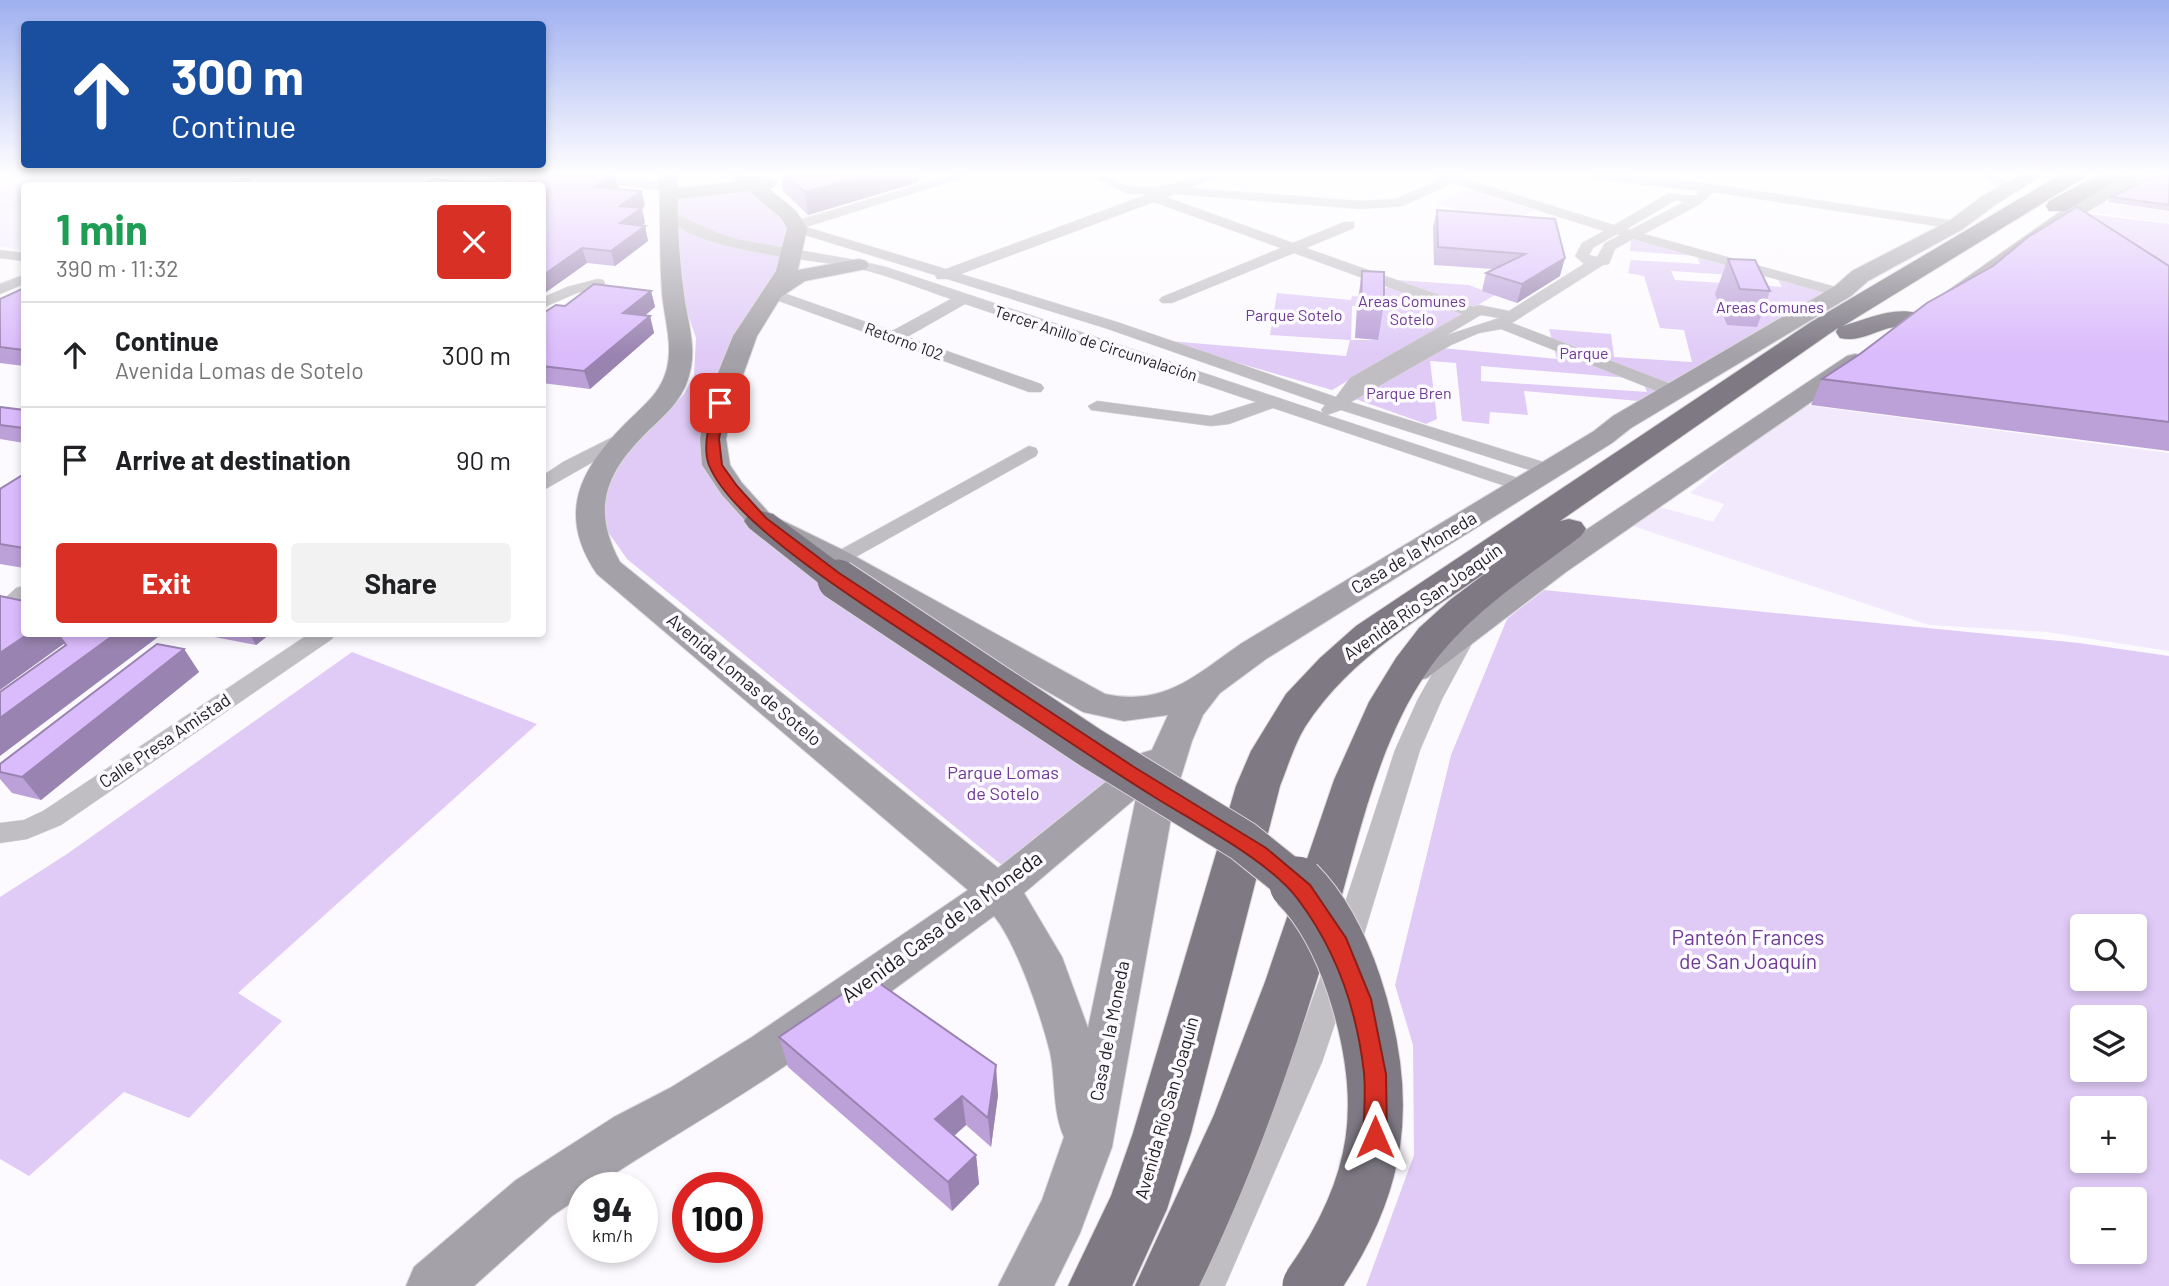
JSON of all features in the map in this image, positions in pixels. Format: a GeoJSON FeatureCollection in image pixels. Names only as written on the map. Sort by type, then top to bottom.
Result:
{"type":"FeatureCollection","features":[{"type":"Feature","properties":{"kind":"highway","name":"Avenida Río San Joaquín"},"geometry":{"type":"LineString","coordinates":[[1099,1286],[1137,1209],[1163,1133],[1258,786],[1282,731],[1305,698],[1335,664],[1370,635],[1647,447],[1742,379],[1820,328],[1922,268],[1985,235]]}},
{"type":"Feature","properties":{"kind":"highway","name":"Avenida Río San Joaquín"},"geometry":{"type":"LineString","coordinates":[[1166,1286],[1185,1250],[1231,1145],[1302,947],[1356,780],[1400,683],[1432,639],[1451,619],[1669,458],[1773,391],[1849,332],[1934,284],[2007,235]]}},
{"type":"Feature","properties":{"kind":"highway"},"geometry":{"type":"LineString","coordinates":[[1840,291],[1892,272],[1922,268]]}},
{"type":"Feature","properties":{"kind":"highway"},"geometry":{"type":"LineString","coordinates":[[1849,332],[1867,329],[1882,321],[1926,309]]}},
{"type":"Feature","properties":{"kind":"highway"},"geometry":{"type":"LineString","coordinates":[[761,521],[836,568],[1128,772],[1259,853],[1303,890],[1339,944],[1360,999],[1375,1074],[1375,1137],[1357,1205],[1310,1286]]}},
{"type":"Feature","properties":{"kind":"main road","name":"Avenida Lomas de Sotelo"},"geometry":{"type":"LineString","coordinates":[[670,235],[673,293],[681,338],[680,365],[673,392],[629,435],[597,478],[588,498],[589,526],[596,548],[608,567],[998,891],[1015,911],[1040,957],[1073,1052],[1087,1147]]}},
{"type":"Feature","properties":{"kind":"main road"},"geometry":{"type":"LineString","coordinates":[[761,521],[732,489],[716,465],[713,439],[720,403],[740,345],[774,293],[792,254],[795,235]]}},
{"type":"Feature","properties":{"kind":"main road","name":"Casa de la Moneda"},"geometry":{"type":"LineString","coordinates":[[1087,1147],[1156,796],[1170,750],[1185,717],[1202,690],[1254,651],[1673,391],[1840,291],[1860,276],[1937,235]]}},
{"type":"Feature","properties":{"kind":"main road"},"geometry":{"type":"LineString","coordinates":[[1400,683],[1469,628],[1712,455],[1839,373],[1926,309],[1972,283],[2037,235]]}},
{"type":"Feature","properties":{"kind":"main road"},"geometry":{"type":"LineString","coordinates":[[774,293],[798,276],[859,265]]}},
{"type":"Feature","properties":{"kind":"main road"},"geometry":{"type":"LineString","coordinates":[[836,568],[1095,704],[1115,710],[1135,711],[1158,706],[1202,690]]}},
{"type":"Feature","properties":{"kind":"main road","name":"Avenida Casa de la Moneda"},"geometry":{"type":"LineString","coordinates":[[433,1286],[534,1198],[631,1134],[687,1104],[768,1052],[998,891],[1170,750]]}},
{"type":"Feature","properties":{"kind":"main road"},"geometry":{"type":"LineString","coordinates":[[1025,1286],[1062,1214],[1087,1147]]}},
{"type":"Feature","properties":{"kind":"street","name":"Tercer Anillo de Circunvalación"},"geometry":{"type":"LineString","coordinates":[[708,235],[753,249],[859,265],[1320,419],[1536,478]]}},
{"type":"Feature","properties":{"kind":"street","name":"Tercer Anillo de Circunvalación"},"geometry":{"type":"LineString","coordinates":[[825,235],[1344,399],[1536,478]]}},
{"type":"Feature","properties":{"kind":"street"},"geometry":{"type":"LineString","coordinates":[[923,285],[1051,235]]}},
{"type":"Feature","properties":{"kind":"street"},"geometry":{"type":"LineString","coordinates":[[1259,235],[1474,313]]}},
{"type":"Feature","properties":{"kind":"street"},"geometry":{"type":"LineString","coordinates":[[1167,300],[1324,235]]}},
{"type":"Feature","properties":{"kind":"street"},"geometry":{"type":"LineString","coordinates":[[1607,235],[1587,246],[1582,256],[1588,261],[1604,261],[1605,252],[1611,246],[1630,235]]}},
{"type":"Feature","properties":{"kind":"street"},"geometry":{"type":"LineString","coordinates":[[1636,235],[1840,291]]}},
{"type":"Feature","properties":{"kind":"street"},"geometry":{"type":"LineString","coordinates":[[0,254],[21,257]]}},
{"type":"Feature","properties":{"kind":"street"},"geometry":{"type":"LineString","coordinates":[[1320,419],[1344,399],[1445,342],[1475,329],[1505,321],[1598,262]]}},
{"type":"Feature","properties":{"kind":"street"},"geometry":{"type":"LineString","coordinates":[[0,290],[21,280]]}},
{"type":"Feature","properties":{"kind":"street"},"geometry":{"type":"LineString","coordinates":[[546,302],[572,290],[601,284],[562,313],[546,311]]}},
{"type":"Feature","properties":{"kind":"street"},"geometry":{"type":"LineString","coordinates":[[0,301],[21,291]]}},
{"type":"Feature","properties":{"kind":"street","name":"Retorno 102"},"geometry":{"type":"LineString","coordinates":[[774,293],[1035,388]]}},
{"type":"Feature","properties":{"kind":"street"},"geometry":{"type":"LineString","coordinates":[[894,337],[963,299]]}},
{"type":"Feature","properties":{"kind":"street"},"geometry":{"type":"LineString","coordinates":[[1344,399],[1356,382],[1474,313],[1490,310],[1503,313],[1505,321]]}},
{"type":"Feature","properties":{"kind":"street"},"geometry":{"type":"LineString","coordinates":[[1505,321],[1673,391]]}},
{"type":"Feature","properties":{"kind":"street"},"geometry":{"type":"LineString","coordinates":[[1097,405],[1212,421],[1223,420],[1273,402]]}},
{"type":"Feature","properties":{"kind":"street"},"geometry":{"type":"LineString","coordinates":[[546,482],[570,466],[629,435]]}},
{"type":"Feature","properties":{"kind":"street"},"geometry":{"type":"LineString","coordinates":[[836,568],[1029,452]]}},
{"type":"Feature","properties":{"kind":"street"},"geometry":{"type":"LineString","coordinates":[[1206,1286],[1260,1169],[1318,1031],[1364,891],[1401,765],[1428,703],[1469,628]]}},
{"type":"Feature","properties":{"kind":"street","name":"Calle Presa Amistad"},"geometry":{"type":"LineString","coordinates":[[0,833],[16,833],[34,828],[52,818],[320,637]]}},
{"type":"Feature","properties":{"kind":"shaded area"},"geometry":{"type":"Polygon","coordinates":[[[0,235],[21,235],[21,250],[0,247],[0,235]]]}},
{"type":"Feature","properties":{"kind":"shaded area"},"geometry":{"type":"Polygon","coordinates":[[[1797,404],[2169,453],[2169,651],[2047,632],[1929,625],[1633,526],[1660,507],[1713,522],[1724,504],[1690,493],[1797,404]]]}},
{"type":"Feature","properties":{"kind":"green space","name":"Parque Lomas de Sotelo"},"geometry":{"type":"Polygon","coordinates":[[[677,235],[788,235],[787,251],[705,460],[756,531],[1116,778],[1003,866],[627,559],[606,529],[596,503],[611,470],[684,394],[694,375],[696,338],[684,303],[677,235]]]}},
{"type":"Feature","properties":{"kind":"green space"},"geometry":{"type":"Polygon","coordinates":[[[2111,235],[2169,235],[2169,275],[2111,235]]]}},
{"type":"Feature","properties":{"kind":"green space"},"geometry":{"type":"Polygon","coordinates":[[[1631,240],[1651,240],[1831,294],[1650,402],[1524,391],[1528,415],[1490,412],[1489,424],[1462,421],[1456,363],[1430,361],[1437,419],[1426,424],[1350,397],[1442,348],[1557,359],[1549,329],[1611,334],[1614,357],[1692,362],[1684,330],[1660,328],[1644,276],[1628,273],[1631,260],[1700,264],[1697,256],[1630,251],[1631,240]],[[1671,271],[1675,280],[1782,287],[1777,278],[1671,271]],[[1481,366],[1481,381],[1647,392],[1642,379],[1481,366]]]}},
{"type":"Feature","properties":{"kind":"green space"},"geometry":{"type":"Polygon","coordinates":[[[1398,280],[1469,285],[1495,295],[1332,390],[1158,340],[1346,356],[1350,340],[1270,335],[1277,293],[1351,300],[1352,296],[1384,299],[1385,289],[1398,280]],[[1352,306],[1351,340],[1378,340],[1378,308],[1352,306]]]}},
{"type":"Feature","properties":{"kind":"green space","name":"Panteón Frances de San Joaquín"},"geometry":{"type":"Polygon","coordinates":[[[1544,590],[2079,643],[2169,656],[2169,1286],[1366,1286],[1414,1155],[1413,1045],[1395,985],[1451,755],[1507,619],[1544,590]]]}},
{"type":"Feature","properties":{"kind":"green space"},"geometry":{"type":"Polygon","coordinates":[[[352,652],[537,724],[238,993],[282,1021],[189,1118],[124,1092],[29,1176],[0,1159],[0,897],[67,854],[352,652]]]}},
{"type":"Feature","properties":{"kind":"building"},"geometry":{"type":"Polygon","coordinates":[[[546,235],[633,235],[611,251],[582,248],[546,273],[546,235]]]}},
{"type":"Feature","properties":{"kind":"building"},"geometry":{"type":"Polygon","coordinates":[[[1438,235],[1559,235],[1565,258],[1522,284],[1486,273],[1525,254],[1438,247],[1438,235]]]}},
{"type":"Feature","properties":{"kind":"building"},"geometry":{"type":"Polygon","coordinates":[[[2121,235],[2169,266],[2169,422],[1822,379],[1927,303],[1993,266],[2028,237],[2121,235]]]}},
{"type":"Feature","properties":{"kind":"building"},"geometry":{"type":"Polygon","coordinates":[[[1728,259],[1755,260],[1770,291],[1740,289],[1728,259]]]}},
{"type":"Feature","properties":{"kind":"building"},"geometry":{"type":"Polygon","coordinates":[[[1362,271],[1384,272],[1384,304],[1361,302],[1362,271]]]}},
{"type":"Feature","properties":{"kind":"building"},"geometry":{"type":"Polygon","coordinates":[[[594,284],[651,291],[623,313],[650,316],[584,371],[546,366],[546,311],[556,305],[565,306],[594,284]]]}},
{"type":"Feature","properties":{"kind":"building"},"geometry":{"type":"Polygon","coordinates":[[[21,289],[21,350],[0,347],[0,299],[21,289]]]}},
{"type":"Feature","properties":{"kind":"building"},"geometry":{"type":"Polygon","coordinates":[[[0,407],[21,410],[21,428],[0,425],[0,407]]]}},
{"type":"Feature","properties":{"kind":"building"},"geometry":{"type":"Polygon","coordinates":[[[21,476],[21,548],[0,544],[0,489],[21,476]]]}},
{"type":"Feature","properties":{"kind":"building"},"geometry":{"type":"Polygon","coordinates":[[[0,596],[21,600],[21,637],[24,637],[0,653],[0,596]]]}},
{"type":"Feature","properties":{"kind":"building"},"geometry":{"type":"Polygon","coordinates":[[[60,637],[111,637],[0,718],[0,692],[66,645],[60,637]]]}},
{"type":"Feature","properties":{"kind":"building"},"geometry":{"type":"Polygon","coordinates":[[[157,644],[184,649],[22,777],[0,772],[0,764],[157,644]]]}},
{"type":"Feature","properties":{"kind":"building"},"geometry":{"type":"Polygon","coordinates":[[[869,976],[996,1065],[988,1118],[962,1096],[935,1119],[976,1155],[948,1182],[779,1037],[869,976]]]}},
{"type":"Feature","properties":{"kind":"route"},"geometry":{"type":"LineString","coordinates":[[720,403],[713,439],[716,465],[732,489],[761,521],[834,577],[906,622],[1128,772],[1259,853],[1303,890],[1339,944],[1360,999],[1375,1074],[1375,1137]]}},
{"type":"Feature","properties":{"kind":"park label","name":"Areas Comunes"},"geometry":{"type":"Point","coordinates":[1770,307]}},
{"type":"Feature","properties":{"kind":"park label","name":"Areas Comunes Sotelo"},"geometry":{"type":"Point","coordinates":[1412,310]}},
{"type":"Feature","properties":{"kind":"park label","name":"Parque Sotelo"},"geometry":{"type":"Point","coordinates":[1294,315]}},
{"type":"Feature","properties":{"kind":"park label","name":"Parque"},"geometry":{"type":"Point","coordinates":[1584,353]}},
{"type":"Feature","properties":{"kind":"park label","name":"Parque Bren"},"geometry":{"type":"Point","coordinates":[1409,393]}}]}
